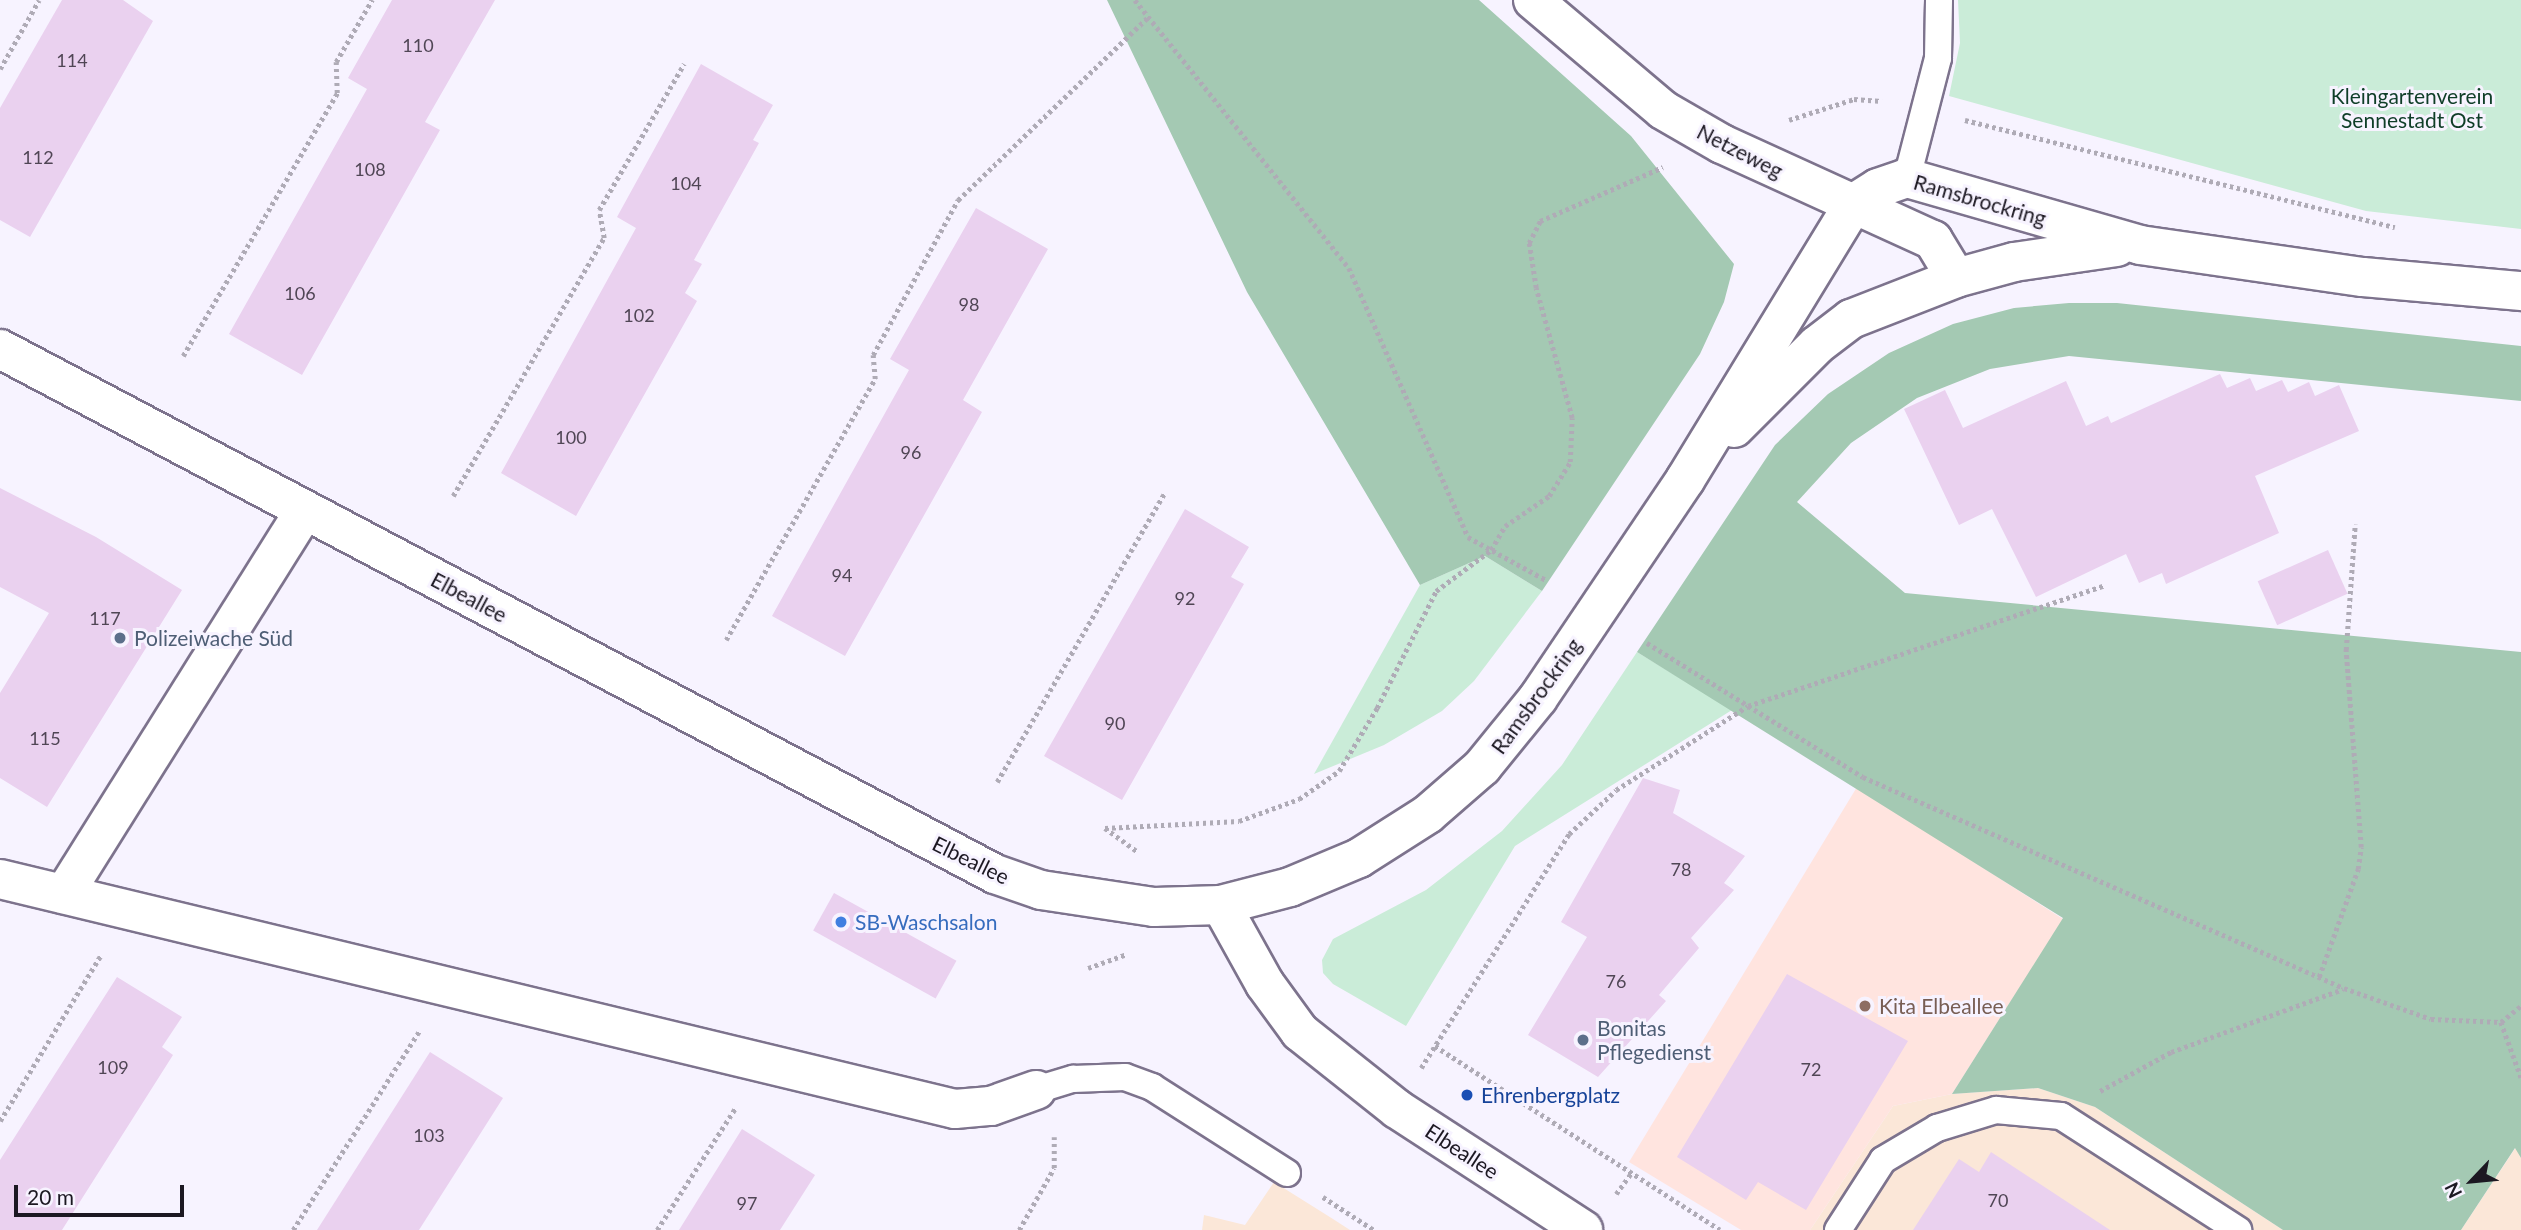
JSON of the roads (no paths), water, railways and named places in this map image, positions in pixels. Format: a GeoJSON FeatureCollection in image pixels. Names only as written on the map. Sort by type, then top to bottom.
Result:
{"type":"FeatureCollection","features":[{"type":"Feature","properties":{"kind":"street","name":"Netzeweg"},"geometry":{"type":"LineString","coordinates":[[1533,0],[1663,110],[1722,144],[1933,240],[1956,278]]}},
{"type":"Feature","properties":{"kind":"street","name":"Ramsbrockring"},"geometry":{"type":"LineString","coordinates":[[1221,905],[1290,887],[1359,858],[1428,814],[1482,767],[1538,698],[1685,480],[1854,203],[1907,178],[2140,245],[2362,277],[2521,290]]}},
{"type":"Feature","properties":{"kind":"street","name":"Ramsbrockring"},"geometry":{"type":"LineString","coordinates":[[1685,480],[1817,345],[1851,319],[1956,278],[2070,250],[2140,245]]}},
{"type":"Feature","properties":{"kind":"street","name":"Elbeallee"},"geometry":{"type":"LineString","coordinates":[[0,349],[995,874],[1096,901],[1154,906],[1221,905],[1265,984],[1309,1040],[1397,1109],[1583,1230]]}},
{"type":"Feature","properties":{"kind":"street"},"geometry":{"type":"LineString","coordinates":[[64,894],[304,510]]}},
{"type":"Feature","properties":{"kind":"street"},"geometry":{"type":"LineString","coordinates":[[0,879],[763,1065],[955,1109],[991,1106],[1036,1090]]}},
{"type":"Feature","properties":{"kind":"lane"},"geometry":{"type":"LineString","coordinates":[[1907,178],[1938,58],[1939,0]]}},
{"type":"Feature","properties":{"kind":"lane"},"geometry":{"type":"LineString","coordinates":[[1036,1090],[1073,1079],[1125,1077],[1153,1087],[1287,1173]]}},
{"type":"Feature","properties":{"kind":"lane"},"geometry":{"type":"LineString","coordinates":[[1838,1230],[1883,1160],[1937,1128],[1996,1110],[2062,1116],[2238,1230]]}},
{"type":"Feature","properties":{"kind":"place","name":"Polizeiwache Süd"},"geometry":{"type":"Point","coordinates":[120,638]}},
{"type":"Feature","properties":{"kind":"place","name":"SB-Waschsalon"},"geometry":{"type":"Point","coordinates":[841,922]}},
{"type":"Feature","properties":{"kind":"place","name":"Kita Elbeallee"},"geometry":{"type":"Point","coordinates":[1865,1006]}},
{"type":"Feature","properties":{"kind":"place","name":"Bonitas Pflegedienst"},"geometry":{"type":"Point","coordinates":[1583,1040]}},
{"type":"Feature","properties":{"kind":"place","name":"Ehrenbergplatz"},"geometry":{"type":"Point","coordinates":[1467,1095]}},
{"type":"Feature","properties":{"kind":"park label","name":"Kleingartenverein Sennestadt Ost"},"geometry":{"type":"Point","coordinates":[2412,108]}}]}
